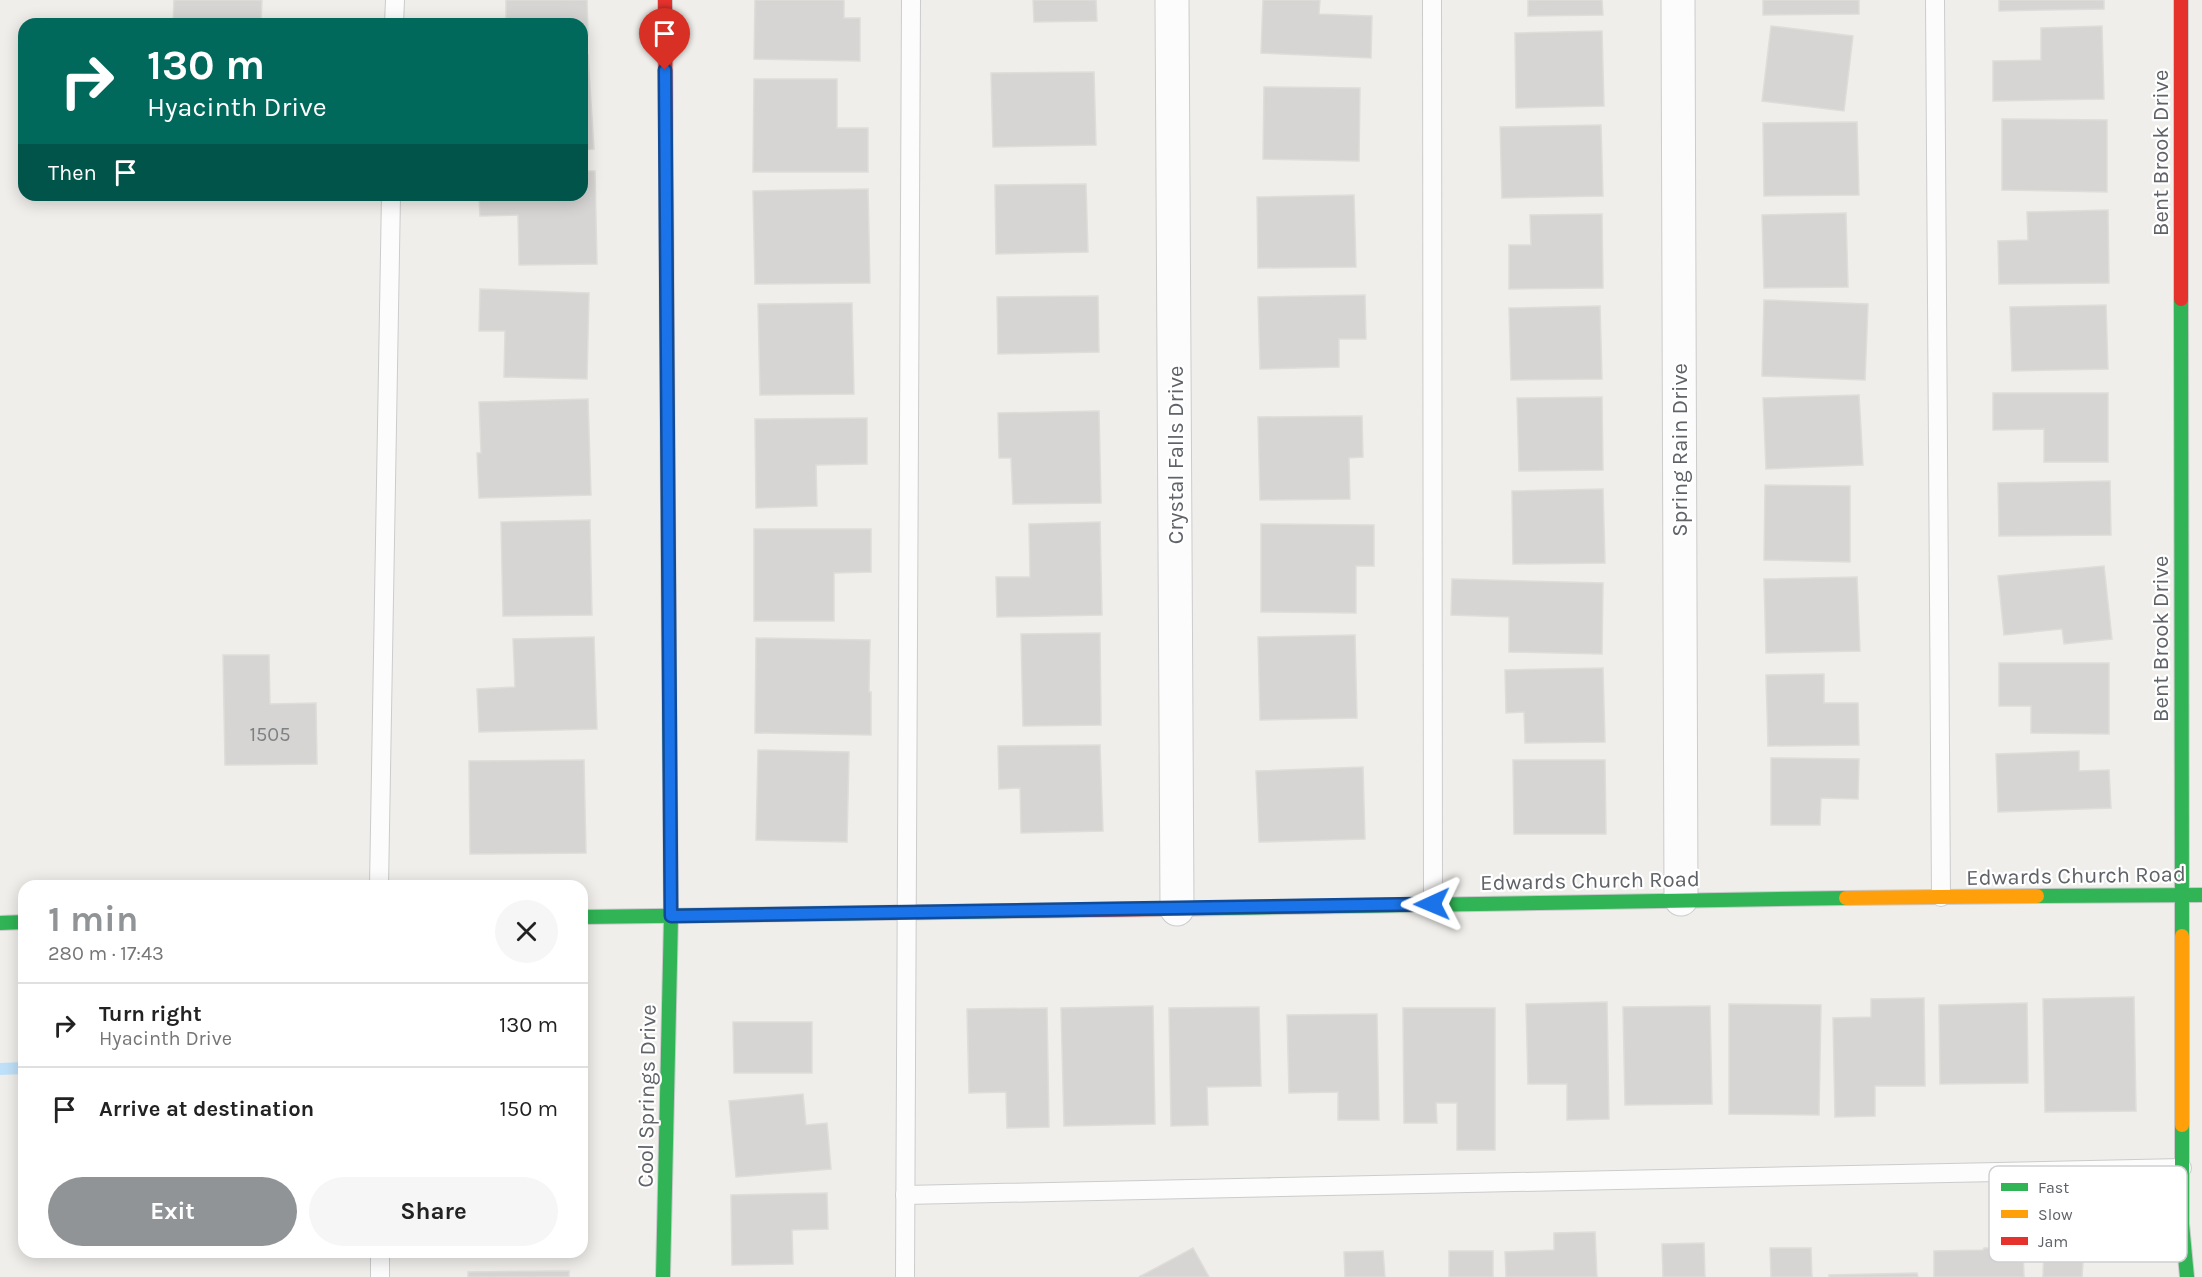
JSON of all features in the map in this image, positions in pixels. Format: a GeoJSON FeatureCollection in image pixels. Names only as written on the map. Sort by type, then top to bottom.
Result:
{"type":"FeatureCollection","features":[{"type":"Feature","properties":{"kind":"street","name":"Cool Springs Drive"},"geometry":{"type":"LineString","coordinates":[[663,1277],[671,916],[665,0]]}},
{"type":"Feature","properties":{"kind":"street","name":"Crystal Falls Drive"},"geometry":{"type":"LineString","coordinates":[[1172,0],[1177,909]]}},
{"type":"Feature","properties":{"kind":"street","name":"Spring Rain Drive"},"geometry":{"type":"LineString","coordinates":[[1678,0],[1681,899]]}},
{"type":"Feature","properties":{"kind":"street","name":"Bent Brook Drive"},"geometry":{"type":"LineString","coordinates":[[2181,0],[2182,1166]]}},
{"type":"Feature","properties":{"kind":"street","name":"Edwards Church Road"},"geometry":{"type":"LineString","coordinates":[[588,917],[1681,899],[2202,895]]}},
{"type":"Feature","properties":{"kind":"street"},"geometry":{"type":"LineString","coordinates":[[0,923],[18,922]]}},
{"type":"Feature","properties":{"kind":"street","name":"Bent Brook Drive"},"geometry":{"type":"LineString","coordinates":[[2186,1262],[2187,1277]]}},
{"type":"Feature","properties":{"kind":"lane"},"geometry":{"type":"LineString","coordinates":[[394,18],[395,0]]}},
{"type":"Feature","properties":{"kind":"lane"},"geometry":{"type":"LineString","coordinates":[[905,1277],[911,0]]}},
{"type":"Feature","properties":{"kind":"lane"},"geometry":{"type":"LineString","coordinates":[[1432,0],[1432,904]]}},
{"type":"Feature","properties":{"kind":"lane"},"geometry":{"type":"LineString","coordinates":[[1935,0],[1941,897]]}},
{"type":"Feature","properties":{"kind":"lane"},"geometry":{"type":"LineString","coordinates":[[379,880],[391,201]]}},
{"type":"Feature","properties":{"kind":"lane"},"geometry":{"type":"LineString","coordinates":[[905,1196],[1989,1172]]}},
{"type":"Feature","properties":{"kind":"lane"},"geometry":{"type":"LineString","coordinates":[[380,1258],[380,1277]]}},
{"type":"Feature","properties":{"kind":"building"},"geometry":{"type":"Polygon","coordinates":[[[174,0],[262,0],[261,18],[173,18],[174,0]]]}},
{"type":"Feature","properties":{"kind":"building"},"geometry":{"type":"Polygon","coordinates":[[[506,0],[587,0],[588,18],[506,18],[506,0]]]}},
{"type":"Feature","properties":{"kind":"building"},"geometry":{"type":"Polygon","coordinates":[[[755,0],[844,0],[844,18],[860,18],[860,61],[754,59],[755,0]]]}},
{"type":"Feature","properties":{"kind":"building"},"geometry":{"type":"Polygon","coordinates":[[[1033,0],[1096,0],[1097,21],[1034,22],[1033,0]]]}},
{"type":"Feature","properties":{"kind":"building"},"geometry":{"type":"Polygon","coordinates":[[[1263,0],[1320,0],[1319,14],[1372,16],[1371,58],[1261,53],[1263,0]]]}},
{"type":"Feature","properties":{"kind":"building"},"geometry":{"type":"Polygon","coordinates":[[[1528,0],[1602,0],[1603,15],[1528,16],[1528,0]]]}},
{"type":"Feature","properties":{"kind":"building"},"geometry":{"type":"Polygon","coordinates":[[[1763,0],[1859,0],[1859,14],[1763,15],[1763,0]]]}},
{"type":"Feature","properties":{"kind":"building"},"geometry":{"type":"Polygon","coordinates":[[[1999,0],[2104,0],[2104,9],[1999,11],[1999,0]]]}},
{"type":"Feature","properties":{"kind":"building"},"geometry":{"type":"Polygon","coordinates":[[[1771,26],[1853,36],[1844,111],[1762,101],[1771,26]]]}},
{"type":"Feature","properties":{"kind":"building"},"geometry":{"type":"Polygon","coordinates":[[[2102,26],[2104,99],[1993,101],[1993,61],[2041,60],[2041,28],[2102,26]]]}},
{"type":"Feature","properties":{"kind":"building"},"geometry":{"type":"Polygon","coordinates":[[[1602,31],[1604,106],[1516,108],[1515,33],[1602,31]]]}},
{"type":"Feature","properties":{"kind":"building"},"geometry":{"type":"Polygon","coordinates":[[[588,55],[594,149],[588,150],[588,55]]]}},
{"type":"Feature","properties":{"kind":"building"},"geometry":{"type":"Polygon","coordinates":[[[1094,72],[1096,145],[993,147],[991,73],[1094,72]]]}},
{"type":"Feature","properties":{"kind":"building"},"geometry":{"type":"Polygon","coordinates":[[[754,79],[837,79],[837,128],[868,128],[868,172],[753,172],[754,79]]]}},
{"type":"Feature","properties":{"kind":"building"},"geometry":{"type":"Polygon","coordinates":[[[1264,87],[1360,88],[1359,161],[1263,159],[1264,87]]]}},
{"type":"Feature","properties":{"kind":"building"},"geometry":{"type":"Polygon","coordinates":[[[2002,119],[2107,120],[2107,192],[2002,190],[2002,119]]]}},
{"type":"Feature","properties":{"kind":"building"},"geometry":{"type":"Polygon","coordinates":[[[1857,122],[1859,195],[1764,196],[1763,123],[1857,122]]]}},
{"type":"Feature","properties":{"kind":"building"},"geometry":{"type":"Polygon","coordinates":[[[1601,125],[1603,196],[1502,198],[1500,127],[1601,125]]]}},
{"type":"Feature","properties":{"kind":"building"},"geometry":{"type":"Polygon","coordinates":[[[588,171],[595,171],[597,264],[519,265],[518,215],[480,216],[479,201],[588,201],[588,171]]]}},
{"type":"Feature","properties":{"kind":"building"},"geometry":{"type":"Polygon","coordinates":[[[1086,184],[1088,252],[996,254],[995,185],[1086,184]]]}},
{"type":"Feature","properties":{"kind":"building"},"geometry":{"type":"Polygon","coordinates":[[[868,189],[870,283],[755,284],[753,191],[868,189]]]}},
{"type":"Feature","properties":{"kind":"building"},"geometry":{"type":"Polygon","coordinates":[[[1354,195],[1356,267],[1258,268],[1257,197],[1354,195]]]}},
{"type":"Feature","properties":{"kind":"building"},"geometry":{"type":"Polygon","coordinates":[[[2108,210],[2109,283],[1999,284],[1998,241],[2028,240],[2027,212],[2108,210]]]}},
{"type":"Feature","properties":{"kind":"building"},"geometry":{"type":"Polygon","coordinates":[[[1846,213],[1848,287],[1764,288],[1762,215],[1846,213]]]}},
{"type":"Feature","properties":{"kind":"building"},"geometry":{"type":"Polygon","coordinates":[[[1602,214],[1603,288],[1509,289],[1509,245],[1531,245],[1530,215],[1602,214]]]}},
{"type":"Feature","properties":{"kind":"building"},"geometry":{"type":"Polygon","coordinates":[[[480,289],[589,293],[587,379],[504,377],[505,331],[479,331],[480,289]]]}},
{"type":"Feature","properties":{"kind":"building"},"geometry":{"type":"Polygon","coordinates":[[[1365,295],[1366,339],[1339,339],[1339,367],[1260,369],[1258,297],[1365,295]]]}},
{"type":"Feature","properties":{"kind":"building"},"geometry":{"type":"Polygon","coordinates":[[[1098,296],[1099,352],[998,354],[997,297],[1098,296]]]}},
{"type":"Feature","properties":{"kind":"building"},"geometry":{"type":"Polygon","coordinates":[[[1764,300],[1868,304],[1865,380],[1762,376],[1764,300]]]}},
{"type":"Feature","properties":{"kind":"building"},"geometry":{"type":"Polygon","coordinates":[[[852,303],[854,394],[760,395],[758,304],[852,303]]]}},
{"type":"Feature","properties":{"kind":"building"},"geometry":{"type":"Polygon","coordinates":[[[2106,305],[2108,369],[2012,371],[2010,307],[2106,305]]]}},
{"type":"Feature","properties":{"kind":"building"},"geometry":{"type":"Polygon","coordinates":[[[1600,306],[1602,379],[1511,380],[1509,308],[1600,306]]]}},
{"type":"Feature","properties":{"kind":"building"},"geometry":{"type":"Polygon","coordinates":[[[1993,393],[2108,393],[2108,462],[2044,462],[2044,429],[1993,430],[1993,393]]]}},
{"type":"Feature","properties":{"kind":"building"},"geometry":{"type":"Polygon","coordinates":[[[1859,395],[1863,465],[1766,469],[1763,398],[1859,395]]]}},
{"type":"Feature","properties":{"kind":"building"},"geometry":{"type":"Polygon","coordinates":[[[1602,397],[1603,470],[1519,471],[1517,398],[1602,397]]]}},
{"type":"Feature","properties":{"kind":"building"},"geometry":{"type":"Polygon","coordinates":[[[588,399],[591,495],[479,498],[477,453],[481,453],[479,402],[588,399]]]}},
{"type":"Feature","properties":{"kind":"building"},"geometry":{"type":"Polygon","coordinates":[[[1099,411],[1101,503],[1013,504],[1011,458],[999,458],[998,413],[1099,411]]]}},
{"type":"Feature","properties":{"kind":"building"},"geometry":{"type":"Polygon","coordinates":[[[1362,416],[1363,457],[1349,458],[1350,499],[1260,500],[1258,417],[1362,416]]]}},
{"type":"Feature","properties":{"kind":"building"},"geometry":{"type":"Polygon","coordinates":[[[867,418],[867,464],[816,465],[817,506],[756,508],[755,419],[867,418]]]}},
{"type":"Feature","properties":{"kind":"building"},"geometry":{"type":"Polygon","coordinates":[[[2110,481],[2111,535],[1999,536],[1998,483],[2110,481]]]}},
{"type":"Feature","properties":{"kind":"building"},"geometry":{"type":"Polygon","coordinates":[[[1765,485],[1850,486],[1850,562],[1764,560],[1765,485]]]}},
{"type":"Feature","properties":{"kind":"building"},"geometry":{"type":"Polygon","coordinates":[[[1603,489],[1605,563],[1513,564],[1512,491],[1603,489]]]}},
{"type":"Feature","properties":{"kind":"building"},"geometry":{"type":"Polygon","coordinates":[[[590,520],[592,615],[503,616],[501,522],[590,520]]]}},
{"type":"Feature","properties":{"kind":"building"},"geometry":{"type":"Polygon","coordinates":[[[1100,522],[1102,615],[997,617],[996,577],[1030,577],[1029,524],[1100,522]]]}},
{"type":"Feature","properties":{"kind":"building"},"geometry":{"type":"Polygon","coordinates":[[[1261,524],[1374,525],[1374,566],[1356,566],[1356,613],[1261,612],[1261,524]]]}},
{"type":"Feature","properties":{"kind":"building"},"geometry":{"type":"Polygon","coordinates":[[[754,529],[871,529],[871,572],[834,573],[834,621],[754,621],[754,529]]]}},
{"type":"Feature","properties":{"kind":"building"},"geometry":{"type":"Polygon","coordinates":[[[2104,566],[2112,639],[2064,644],[2062,629],[2004,635],[1998,576],[2104,566]]]}},
{"type":"Feature","properties":{"kind":"building"},"geometry":{"type":"Polygon","coordinates":[[[1857,577],[1860,651],[1766,653],[1764,579],[1857,577]]]}},
{"type":"Feature","properties":{"kind":"building"},"geometry":{"type":"Polygon","coordinates":[[[1452,579],[1603,583],[1602,654],[1509,652],[1509,617],[1451,615],[1452,579]]]}},
{"type":"Feature","properties":{"kind":"building"},"geometry":{"type":"Polygon","coordinates":[[[1100,633],[1101,725],[1023,726],[1021,634],[1100,633]]]}},
{"type":"Feature","properties":{"kind":"building"},"geometry":{"type":"Polygon","coordinates":[[[1355,635],[1357,718],[1260,720],[1258,637],[1355,635]]]}},
{"type":"Feature","properties":{"kind":"building"},"geometry":{"type":"Polygon","coordinates":[[[594,637],[597,729],[479,732],[477,689],[515,687],[513,639],[594,637]]]}},
{"type":"Feature","properties":{"kind":"building"},"geometry":{"type":"Polygon","coordinates":[[[756,638],[870,640],[871,735],[755,733],[756,638]]]}},
{"type":"Feature","properties":{"kind":"building"},"geometry":{"type":"Polygon","coordinates":[[[223,655],[269,655],[270,704],[316,703],[317,764],[225,765],[223,655]]]}},
{"type":"Feature","properties":{"kind":"building"},"geometry":{"type":"Polygon","coordinates":[[[1999,663],[2109,663],[2109,734],[2031,733],[2031,706],[1999,706],[1999,663]]]}},
{"type":"Feature","properties":{"kind":"building"},"geometry":{"type":"Polygon","coordinates":[[[1603,668],[1605,742],[1525,743],[1524,712],[1506,713],[1505,670],[1603,668]]]}},
{"type":"Feature","properties":{"kind":"building"},"geometry":{"type":"Polygon","coordinates":[[[1824,674],[1824,703],[1858,703],[1859,745],[1768,746],[1766,675],[1824,674]]]}},
{"type":"Feature","properties":{"kind":"building"},"geometry":{"type":"Polygon","coordinates":[[[1100,745],[1103,831],[1021,833],[1020,788],[999,789],[998,746],[1100,745]]]}},
{"type":"Feature","properties":{"kind":"building"},"geometry":{"type":"Polygon","coordinates":[[[758,750],[849,752],[847,842],[756,840],[758,750]]]}},
{"type":"Feature","properties":{"kind":"building"},"geometry":{"type":"Polygon","coordinates":[[[2079,751],[2079,771],[2109,770],[2111,808],[1998,812],[1996,754],[2079,751]]]}},
{"type":"Feature","properties":{"kind":"building"},"geometry":{"type":"Polygon","coordinates":[[[1771,758],[1859,759],[1858,799],[1821,798],[1820,825],[1771,825],[1771,758]]]}},
{"type":"Feature","properties":{"kind":"building"},"geometry":{"type":"Polygon","coordinates":[[[584,760],[586,853],[470,854],[469,761],[584,760]]]}},
{"type":"Feature","properties":{"kind":"building"},"geometry":{"type":"Polygon","coordinates":[[[1513,760],[1605,760],[1606,834],[1514,834],[1513,760]]]}},
{"type":"Feature","properties":{"kind":"building"},"geometry":{"type":"Polygon","coordinates":[[[1363,767],[1365,839],[1259,842],[1256,771],[1363,767]]]}},
{"type":"Feature","properties":{"kind":"building"},"geometry":{"type":"Polygon","coordinates":[[[2134,997],[2136,1111],[2045,1112],[2043,999],[2134,997]]]}},
{"type":"Feature","properties":{"kind":"building"},"geometry":{"type":"Polygon","coordinates":[[[1924,998],[1925,1086],[1875,1086],[1875,1116],[1835,1117],[1833,1018],[1871,1017],[1871,999],[1924,998]]]}},
{"type":"Feature","properties":{"kind":"building"},"geometry":{"type":"Polygon","coordinates":[[[1607,1002],[1609,1119],[1567,1120],[1567,1084],[1528,1084],[1526,1004],[1607,1002]]]}},
{"type":"Feature","properties":{"kind":"building"},"geometry":{"type":"Polygon","coordinates":[[[2027,1003],[2028,1083],[1940,1084],[1939,1005],[2027,1003]]]}},
{"type":"Feature","properties":{"kind":"building"},"geometry":{"type":"Polygon","coordinates":[[[1729,1004],[1821,1005],[1819,1115],[1729,1114],[1729,1004]]]}},
{"type":"Feature","properties":{"kind":"building"},"geometry":{"type":"Polygon","coordinates":[[[1153,1006],[1155,1124],[1064,1126],[1061,1008],[1153,1006]]]}},
{"type":"Feature","properties":{"kind":"building"},"geometry":{"type":"Polygon","coordinates":[[[1710,1006],[1712,1104],[1625,1105],[1623,1007],[1710,1006]]]}},
{"type":"Feature","properties":{"kind":"building"},"geometry":{"type":"Polygon","coordinates":[[[1259,1007],[1261,1086],[1207,1087],[1208,1125],[1171,1126],[1169,1008],[1259,1007]]]}},
{"type":"Feature","properties":{"kind":"building"},"geometry":{"type":"Polygon","coordinates":[[[1047,1008],[1049,1127],[1007,1128],[1006,1092],[969,1093],[967,1009],[1047,1008]]]}},
{"type":"Feature","properties":{"kind":"building"},"geometry":{"type":"Polygon","coordinates":[[[1403,1008],[1495,1008],[1495,1150],[1457,1150],[1457,1103],[1436,1103],[1437,1123],[1404,1123],[1403,1008]]]}},
{"type":"Feature","properties":{"kind":"building"},"geometry":{"type":"Polygon","coordinates":[[[1377,1014],[1379,1120],[1338,1120],[1338,1092],[1289,1093],[1287,1015],[1377,1014]]]}},
{"type":"Feature","properties":{"kind":"building"},"geometry":{"type":"Polygon","coordinates":[[[733,1022],[812,1022],[812,1073],[734,1073],[733,1022]]]}},
{"type":"Feature","properties":{"kind":"building"},"geometry":{"type":"Polygon","coordinates":[[[803,1094],[806,1125],[827,1123],[831,1169],[736,1177],[729,1101],[803,1094]]]}},
{"type":"Feature","properties":{"kind":"building"},"geometry":{"type":"Polygon","coordinates":[[[827,1193],[828,1229],[792,1230],[793,1264],[732,1265],[731,1195],[827,1193]]]}},
{"type":"Feature","properties":{"kind":"building"},"geometry":{"type":"Polygon","coordinates":[[[1595,1232],[1597,1277],[1506,1277],[1505,1252],[1554,1250],[1554,1233],[1595,1232]]]}},
{"type":"Feature","properties":{"kind":"building"},"geometry":{"type":"Polygon","coordinates":[[[1704,1243],[1705,1277],[1663,1277],[1662,1244],[1704,1243]]]}},
{"type":"Feature","properties":{"kind":"building"},"geometry":{"type":"Polygon","coordinates":[[[1193,1248],[1209,1277],[1139,1277],[1193,1248]]]}},
{"type":"Feature","properties":{"kind":"building"},"geometry":{"type":"Polygon","coordinates":[[[1770,1248],[1811,1248],[1812,1277],[1771,1277],[1770,1248]]]}},
{"type":"Feature","properties":{"kind":"building"},"geometry":{"type":"Polygon","coordinates":[[[1989,1248],[1989,1262],[2023,1262],[2024,1277],[1934,1277],[1934,1251],[1989,1248]]]}},
{"type":"Feature","properties":{"kind":"building"},"geometry":{"type":"Polygon","coordinates":[[[1383,1251],[1385,1277],[1345,1277],[1344,1252],[1383,1251]]]}},
{"type":"Feature","properties":{"kind":"building"},"geometry":{"type":"Polygon","coordinates":[[[1449,1251],[1493,1251],[1493,1277],[1449,1277],[1449,1251]]]}},
{"type":"Feature","properties":{"kind":"building"},"geometry":{"type":"Polygon","coordinates":[[[2043,1262],[2083,1262],[2082,1277],[2043,1277],[2043,1262]]]}},
{"type":"Feature","properties":{"kind":"building"},"geometry":{"type":"Polygon","coordinates":[[[569,1271],[569,1277],[468,1277],[468,1272],[569,1271]]]}},
{"type":"Feature","properties":{"kind":"building"},"geometry":{"type":"Polygon","coordinates":[[[1917,1273],[1918,1277],[1829,1277],[1829,1275],[1917,1273]]]}},
{"type":"Feature","properties":{"kind":"waterway"},"geometry":{"type":"LineString","coordinates":[[0,1069],[18,1068]]}},
{"type":"Feature","properties":{"kind":"traffic: fast"},"geometry":{"type":"LineString","coordinates":[[2181,299],[2182,936]]}},
{"type":"Feature","properties":{"kind":"traffic: fast"},"geometry":{"type":"LineString","coordinates":[[663,1277],[671,917],[669,659]]}},
{"type":"Feature","properties":{"kind":"traffic: fast"},"geometry":{"type":"LineString","coordinates":[[2037,896],[2202,895]]}},
{"type":"Feature","properties":{"kind":"traffic: fast"},"geometry":{"type":"LineString","coordinates":[[1163,909],[1846,898]]}},
{"type":"Feature","properties":{"kind":"traffic: fast"},"geometry":{"type":"LineString","coordinates":[[588,917],[1012,911]]}},
{"type":"Feature","properties":{"kind":"traffic: fast"},"geometry":{"type":"LineString","coordinates":[[0,923],[18,922]]}},
{"type":"Feature","properties":{"kind":"traffic: fast"},"geometry":{"type":"LineString","coordinates":[[2182,1125],[2182,1166]]}},
{"type":"Feature","properties":{"kind":"traffic: fast"},"geometry":{"type":"LineString","coordinates":[[2186,1262],[2187,1277]]}},
{"type":"Feature","properties":{"kind":"traffic: slow"},"geometry":{"type":"LineString","coordinates":[[667,348],[669,659]]}},
{"type":"Feature","properties":{"kind":"traffic: slow"},"geometry":{"type":"LineString","coordinates":[[1846,898],[2037,896]]}},
{"type":"Feature","properties":{"kind":"traffic: slow"},"geometry":{"type":"LineString","coordinates":[[2182,936],[2182,1125]]}},
{"type":"Feature","properties":{"kind":"traffic: jam"},"geometry":{"type":"LineString","coordinates":[[665,0],[667,348]]}},
{"type":"Feature","properties":{"kind":"traffic: jam"},"geometry":{"type":"LineString","coordinates":[[2181,0],[2181,299]]}},
{"type":"Feature","properties":{"kind":"traffic: jam"},"geometry":{"type":"LineString","coordinates":[[1012,911],[1163,909]]}},
{"type":"Feature","properties":{"kind":"route"},"geometry":{"type":"LineString","coordinates":[[665,70],[671,916],[1432,904]]}}]}
